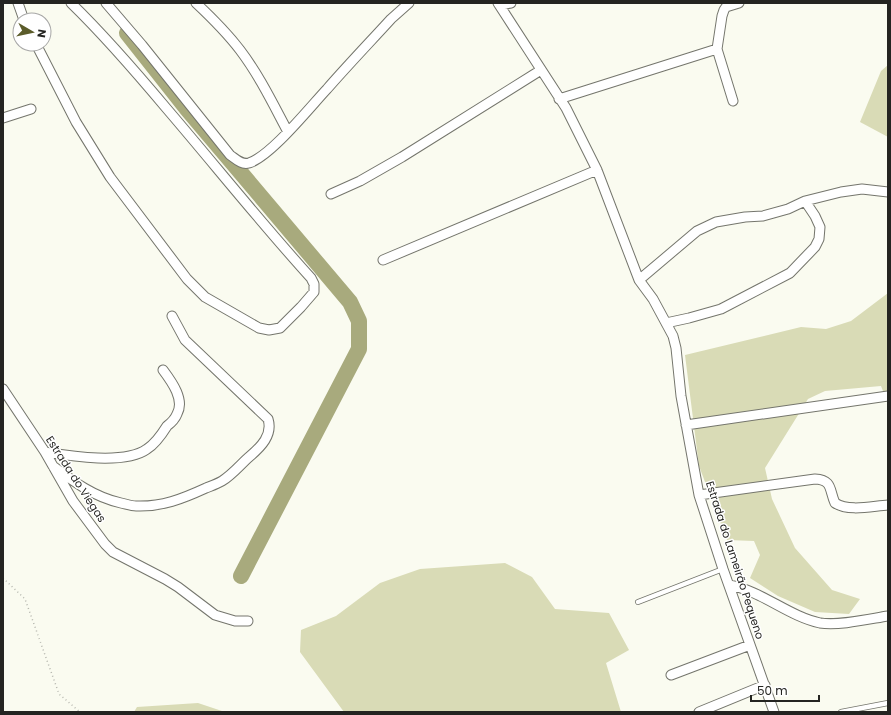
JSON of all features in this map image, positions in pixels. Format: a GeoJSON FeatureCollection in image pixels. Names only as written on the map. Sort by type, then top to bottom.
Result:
{"type":"FeatureCollection","features":[{"type":"Feature","properties":{"kind":"street"},"geometry":{"type":"LineString","coordinates":[[40,52],[76,122],[110,177],[187,279],[205,297],[259,328],[269,330],[280,328],[314,292],[314,284],[311,278],[275,238],[97,28],[71,3]]}},
{"type":"Feature","properties":{"kind":"street"},"geometry":{"type":"LineString","coordinates":[[106,3],[142,45],[226,150],[237,161],[243,163],[249,163],[268,151],[288,132],[392,18],[409,3]]}},
{"type":"Feature","properties":{"kind":"street"},"geometry":{"type":"LineString","coordinates":[[196,3],[219,25],[240,51],[264,88],[288,132]]}},
{"type":"Feature","properties":{"kind":"street"},"geometry":{"type":"LineString","coordinates":[[499,4],[511,3]]}},
{"type":"Feature","properties":{"kind":"street"},"geometry":{"type":"LineString","coordinates":[[733,101],[717,49],[724,10],[726,7],[740,3]]}},
{"type":"Feature","properties":{"kind":"street","name":"Estrada do Lameirão Pequeno"},"geometry":{"type":"LineString","coordinates":[[499,4],[566,108],[597,170],[639,280],[673,336],[676,348],[681,396],[699,495],[723,569],[774,712]]}},
{"type":"Feature","properties":{"kind":"street"},"geometry":{"type":"LineString","coordinates":[[559,99],[717,49]]}},
{"type":"Feature","properties":{"kind":"street"},"geometry":{"type":"LineString","coordinates":[[331,194],[360,181],[402,157],[541,70]]}},
{"type":"Feature","properties":{"kind":"street"},"geometry":{"type":"LineString","coordinates":[[3,118],[31,108]]}},
{"type":"Feature","properties":{"kind":"street"},"geometry":{"type":"LineString","coordinates":[[383,260],[597,170]]}},
{"type":"Feature","properties":{"kind":"street"},"geometry":{"type":"LineString","coordinates":[[639,280],[697,231],[716,222],[745,217],[763,216],[788,209],[805,201],[841,192],[862,189],[888,192]]}},
{"type":"Feature","properties":{"kind":"street"},"geometry":{"type":"LineString","coordinates":[[666,323],[721,309],[790,273],[815,246],[819,238],[820,227],[816,216],[805,201]]}},
{"type":"Feature","properties":{"kind":"street"},"geometry":{"type":"LineString","coordinates":[[52,466],[84,489],[114,502],[134,506],[161,505],[188,496],[222,481],[258,449],[266,439],[270,425],[268,419],[185,340],[172,316]]}},
{"type":"Feature","properties":{"kind":"street"},"geometry":{"type":"LineString","coordinates":[[45,452],[73,456],[109,458],[130,456],[147,450],[177,414],[180,403],[171,380],[164,370]]}},
{"type":"Feature","properties":{"kind":"street","name":"Estrada do Viegas"},"geometry":{"type":"LineString","coordinates":[[3,389],[45,452],[73,502],[101,540],[113,552],[165,579],[215,615],[236,621],[248,621]]}},
{"type":"Feature","properties":{"kind":"street"},"geometry":{"type":"LineString","coordinates":[[686,425],[888,396]]}},
{"type":"Feature","properties":{"kind":"street"},"geometry":{"type":"LineString","coordinates":[[699,495],[823,479],[830,486],[835,503],[840,506],[854,508],[888,505]]}},
{"type":"Feature","properties":{"kind":"street"},"geometry":{"type":"LineString","coordinates":[[729,585],[747,589],[799,616],[819,622],[836,623],[888,616]]}},
{"type":"Feature","properties":{"kind":"street"},"geometry":{"type":"LineString","coordinates":[[672,675],[750,645]]}},
{"type":"Feature","properties":{"kind":"street"},"geometry":{"type":"LineString","coordinates":[[699,712],[765,685]]}},
{"type":"Feature","properties":{"kind":"lane"},"geometry":{"type":"LineString","coordinates":[[638,602],[723,569]]}},
{"type":"Feature","properties":{"kind":"lane"},"geometry":{"type":"LineString","coordinates":[[841,712],[888,703]]}},
{"type":"Feature","properties":{"kind":"path"},"geometry":{"type":"LineString","coordinates":[[3,578],[26,599],[59,694],[80,712]]}},
{"type":"Feature","properties":{"kind":"green space"},"geometry":{"type":"Polygon","coordinates":[[[888,65],[888,137],[860,122],[881,71],[888,65]]]}},
{"type":"Feature","properties":{"kind":"green space"},"geometry":{"type":"Polygon","coordinates":[[[888,293],[888,404],[881,386],[825,391],[808,399],[765,468],[772,499],[795,548],[832,590],[860,599],[849,614],[815,612],[778,596],[750,578],[760,555],[754,541],[727,540],[699,466],[685,355],[801,327],[826,329],[851,321],[888,293]]]}},
{"type":"Feature","properties":{"kind":"green space"},"geometry":{"type":"Polygon","coordinates":[[[505,563],[532,577],[555,609],[609,613],[629,650],[606,663],[621,712],[344,712],[300,652],[301,630],[336,616],[380,583],[420,569],[505,563]]]}},
{"type":"Feature","properties":{"kind":"green space"},"geometry":{"type":"Polygon","coordinates":[[[198,703],[225,712],[134,712],[137,707],[198,703]]]}},
{"type":"Feature","properties":{"kind":"waterway"},"geometry":{"type":"LineString","coordinates":[[127,33],[187,109],[350,302],[359,321],[359,349],[241,576]]}}]}
